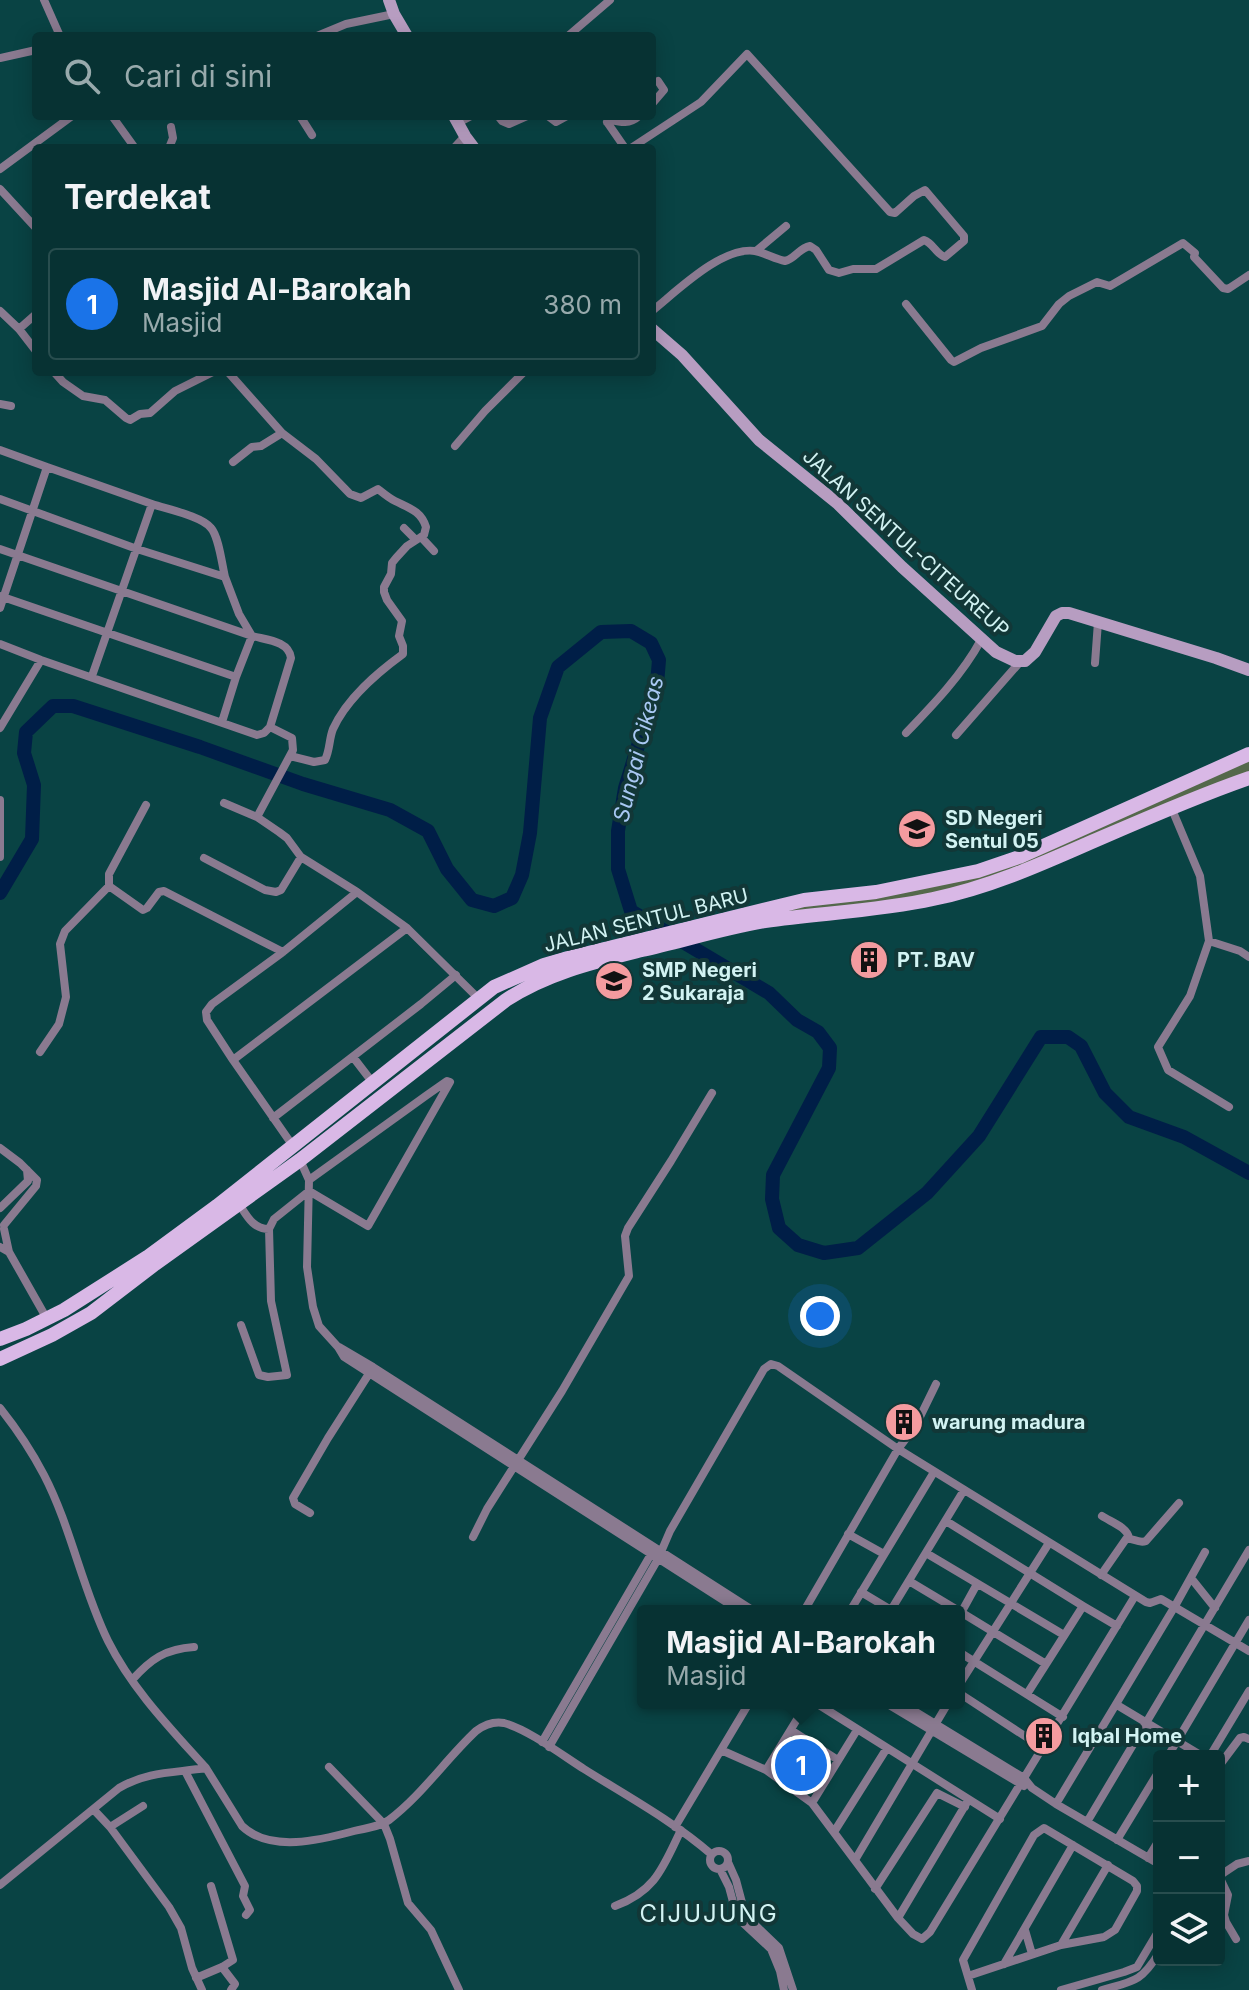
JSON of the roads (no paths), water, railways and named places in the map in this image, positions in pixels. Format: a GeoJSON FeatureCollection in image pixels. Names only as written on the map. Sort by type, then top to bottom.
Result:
{"type":"FeatureCollection","features":[{"type":"Feature","properties":{"kind":"main road"},"geometry":{"type":"LineString","coordinates":[[1246,755],[1249,776]]}},
{"type":"Feature","properties":{"kind":"main road","name":"JALAN SENTUL BARU"},"geometry":{"type":"LineString","coordinates":[[221,1210],[239,1204],[371,1085],[494,987],[544,965],[618,951],[750,919],[804,900],[876,892],[978,871],[1019,857],[1246,755]]}},
{"type":"Feature","properties":{"kind":"main road","name":"JALAN SENTUL BARU"},"geometry":{"type":"LineString","coordinates":[[750,919],[763,922],[896,906],[974,888],[1032,868],[1249,776]]}},
{"type":"Feature","properties":{"kind":"main road","name":"JALAN SENTUL BARU"},"geometry":{"type":"LineString","coordinates":[[0,1359],[91,1313],[152,1260],[297,1154],[373,1104],[520,991],[560,972],[618,951]]}},
{"type":"Feature","properties":{"kind":"main road"},"geometry":{"type":"LineString","coordinates":[[373,1104],[371,1085],[387,1092]]}},
{"type":"Feature","properties":{"kind":"main road","name":"JALAN SENTUL BARU"},"geometry":{"type":"LineString","coordinates":[[0,1339],[47,1319],[152,1260]]}},
{"type":"Feature","properties":{"kind":"street"},"geometry":{"type":"LineString","coordinates":[[44,0],[58,32]]}},
{"type":"Feature","properties":{"kind":"street"},"geometry":{"type":"LineString","coordinates":[[389,0],[405,32]]}},
{"type":"Feature","properties":{"kind":"street"},"geometry":{"type":"LineString","coordinates":[[573,32],[610,0]]}},
{"type":"Feature","properties":{"kind":"street"},"geometry":{"type":"LineString","coordinates":[[324,32],[394,14]]}},
{"type":"Feature","properties":{"kind":"street"},"geometry":{"type":"LineString","coordinates":[[0,58],[32,51]]}},
{"type":"Feature","properties":{"kind":"street"},"geometry":{"type":"LineString","coordinates":[[637,144],[701,102],[747,54],[890,212],[895,213],[925,190],[964,236],[964,241],[948,256],[941,256],[924,240],[876,269],[835,273],[810,246],[798,251],[788,261],[756,251],[739,252],[707,267],[656,308]]}},
{"type":"Feature","properties":{"kind":"street"},"geometry":{"type":"LineString","coordinates":[[656,99],[664,90],[658,81]]}},
{"type":"Feature","properties":{"kind":"street"},"geometry":{"type":"LineString","coordinates":[[34,144],[67,120]]}},
{"type":"Feature","properties":{"kind":"street"},"geometry":{"type":"LineString","coordinates":[[115,120],[132,144]]}},
{"type":"Feature","properties":{"kind":"street"},"geometry":{"type":"LineString","coordinates":[[303,120],[312,135]]}},
{"type":"Feature","properties":{"kind":"street"},"geometry":{"type":"LineString","coordinates":[[457,120],[471,144]]}},
{"type":"Feature","properties":{"kind":"street"},"geometry":{"type":"LineString","coordinates":[[607,120],[622,144]]}},
{"type":"Feature","properties":{"kind":"street"},"geometry":{"type":"LineString","coordinates":[[171,127],[171,144]]}},
{"type":"Feature","properties":{"kind":"street"},"geometry":{"type":"LineString","coordinates":[[458,144],[465,136]]}},
{"type":"Feature","properties":{"kind":"street"},"geometry":{"type":"LineString","coordinates":[[0,169],[32,145]]}},
{"type":"Feature","properties":{"kind":"street"},"geometry":{"type":"LineString","coordinates":[[0,189],[32,224]]}},
{"type":"Feature","properties":{"kind":"street"},"geometry":{"type":"LineString","coordinates":[[756,251],[786,226]]}},
{"type":"Feature","properties":{"kind":"street"},"geometry":{"type":"LineString","coordinates":[[906,304],[954,362],[981,348],[1042,326],[1069,296],[1097,282],[1110,286],[1183,243],[1223,288],[1228,289],[1249,275]]}},
{"type":"Feature","properties":{"kind":"street"},"geometry":{"type":"LineString","coordinates":[[0,311],[32,346]]}},
{"type":"Feature","properties":{"kind":"street"},"geometry":{"type":"LineString","coordinates":[[19,329],[32,318]]}},
{"type":"Feature","properties":{"kind":"street","name":"JALAN SENTUL-CITEUREUP"},"geometry":{"type":"LineString","coordinates":[[656,332],[682,355],[759,440],[837,503],[996,652],[1020,662],[1030,658],[1056,616],[1069,613],[1249,670]]}},
{"type":"Feature","properties":{"kind":"street"},"geometry":{"type":"LineString","coordinates":[[58,376],[83,396],[105,400],[130,420],[150,413],[175,391],[205,376]]}},
{"type":"Feature","properties":{"kind":"street"},"geometry":{"type":"LineString","coordinates":[[232,376],[282,433],[316,459],[354,496],[364,498],[378,489],[412,508],[426,523],[426,533],[392,563],[384,592],[402,621],[399,636],[403,654],[385,667],[343,711],[330,738],[325,760],[314,762],[288,758]]}},
{"type":"Feature","properties":{"kind":"street"},"geometry":{"type":"LineString","coordinates":[[455,446],[520,376]]}},
{"type":"Feature","properties":{"kind":"street"},"geometry":{"type":"LineString","coordinates":[[0,404],[11,406]]}},
{"type":"Feature","properties":{"kind":"street"},"geometry":{"type":"LineString","coordinates":[[233,462],[252,447],[263,446],[282,433]]}},
{"type":"Feature","properties":{"kind":"street"},"geometry":{"type":"LineString","coordinates":[[0,450],[210,526],[239,614],[252,636]]}},
{"type":"Feature","properties":{"kind":"street"},"geometry":{"type":"LineString","coordinates":[[0,608],[47,467]]}},
{"type":"Feature","properties":{"kind":"street"},"geometry":{"type":"LineString","coordinates":[[0,499],[225,577]]}},
{"type":"Feature","properties":{"kind":"street"},"geometry":{"type":"LineString","coordinates":[[92,676],[152,504]]}},
{"type":"Feature","properties":{"kind":"street"},"geometry":{"type":"LineString","coordinates":[[404,528],[434,551]]}},
{"type":"Feature","properties":{"kind":"street"},"geometry":{"type":"LineString","coordinates":[[0,549],[284,645],[290,651],[290,665],[270,727],[257,735],[0,644]]}},
{"type":"Feature","properties":{"kind":"street"},"geometry":{"type":"LineString","coordinates":[[2,597],[236,677]]}},
{"type":"Feature","properties":{"kind":"street"},"geometry":{"type":"LineString","coordinates":[[1095,663],[1098,622]]}},
{"type":"Feature","properties":{"kind":"street"},"geometry":{"type":"LineString","coordinates":[[222,722],[252,636]]}},
{"type":"Feature","properties":{"kind":"street"},"geometry":{"type":"LineString","coordinates":[[906,733],[942,694],[981,640]]}},
{"type":"Feature","properties":{"kind":"street"},"geometry":{"type":"LineString","coordinates":[[0,728],[41,660]]}},
{"type":"Feature","properties":{"kind":"street"},"geometry":{"type":"LineString","coordinates":[[956,735],[1020,662]]}},
{"type":"Feature","properties":{"kind":"street"},"geometry":{"type":"LineString","coordinates":[[257,817],[294,744],[292,738],[270,727]]}},
{"type":"Feature","properties":{"kind":"street"},"geometry":{"type":"LineString","coordinates":[[0,800],[0,857]]}},
{"type":"Feature","properties":{"kind":"street"},"geometry":{"type":"LineString","coordinates":[[224,803],[257,817],[287,838],[301,857],[407,928],[478,998]]}},
{"type":"Feature","properties":{"kind":"street"},"geometry":{"type":"LineString","coordinates":[[40,1052],[59,1024],[66,997],[60,944],[65,931],[109,886],[109,874],[146,805]]}},
{"type":"Feature","properties":{"kind":"street"},"geometry":{"type":"LineString","coordinates":[[1171,807],[1200,876],[1209,941],[1190,996],[1158,1047],[1168,1070],[1229,1107]]}},
{"type":"Feature","properties":{"kind":"street"},"geometry":{"type":"LineString","coordinates":[[204,858],[265,890],[276,892],[281,890],[301,857]]}},
{"type":"Feature","properties":{"kind":"street"},"geometry":{"type":"LineString","coordinates":[[109,886],[145,910],[159,892],[164,891],[283,952]]}},
{"type":"Feature","properties":{"kind":"street"},"geometry":{"type":"LineString","coordinates":[[357,892],[212,1004],[206,1012],[207,1020],[297,1154],[309,1180],[307,1267],[311,1299],[319,1326],[338,1347],[731,1605]]}},
{"type":"Feature","properties":{"kind":"street"},"geometry":{"type":"LineString","coordinates":[[233,1060],[407,928]]}},
{"type":"Feature","properties":{"kind":"street"},"geometry":{"type":"LineString","coordinates":[[1209,941],[1249,957]]}},
{"type":"Feature","properties":{"kind":"street"},"geometry":{"type":"LineString","coordinates":[[273,1118],[456,975]]}},
{"type":"Feature","properties":{"kind":"street"},"geometry":{"type":"LineString","coordinates":[[353,1057],[371,1085]]}},
{"type":"Feature","properties":{"kind":"street"},"geometry":{"type":"LineString","coordinates":[[309,1180],[447,1081],[450,1082],[368,1226],[309,1191]]}},
{"type":"Feature","properties":{"kind":"street"},"geometry":{"type":"LineString","coordinates":[[473,1537],[629,1276],[625,1236],[628,1228],[712,1093]]}},
{"type":"Feature","properties":{"kind":"street"},"geometry":{"type":"LineString","coordinates":[[0,1148],[37,1180],[36,1186],[2,1227],[9,1252],[47,1319]]}},
{"type":"Feature","properties":{"kind":"street"},"geometry":{"type":"LineString","coordinates":[[0,1208],[28,1181],[27,1170]]}},
{"type":"Feature","properties":{"kind":"street"},"geometry":{"type":"LineString","coordinates":[[241,1325],[259,1375],[287,1375],[271,1301],[269,1229],[274,1219],[309,1191]]}},
{"type":"Feature","properties":{"kind":"street"},"geometry":{"type":"LineString","coordinates":[[239,1204],[251,1222],[269,1229]]}},
{"type":"Feature","properties":{"kind":"street"},"geometry":{"type":"LineString","coordinates":[[0,1247],[9,1252]]}},
{"type":"Feature","properties":{"kind":"street"},"geometry":{"type":"LineString","coordinates":[[0,1258],[9,1252]]}},
{"type":"Feature","properties":{"kind":"street"},"geometry":{"type":"LineString","coordinates":[[546,1744],[764,1369],[771,1364],[934,1472],[1135,1596],[1148,1603],[1161,1599],[1249,1651]]}},
{"type":"Feature","properties":{"kind":"street"},"geometry":{"type":"LineString","coordinates":[[310,1513],[295,1504],[293,1498],[372,1370]]}},
{"type":"Feature","properties":{"kind":"street"},"geometry":{"type":"LineString","coordinates":[[807,1605],[898,1449],[916,1425],[936,1384]]}},
{"type":"Feature","properties":{"kind":"street"},"geometry":{"type":"LineString","coordinates":[[0,1408],[44,1476],[97,1618],[114,1652],[132,1680],[220,1788],[239,1821],[256,1836],[284,1842],[325,1839],[384,1824],[405,1806],[465,1741],[483,1726],[502,1723],[546,1744],[678,1828],[711,1854]]}},
{"type":"Feature","properties":{"kind":"street"},"geometry":{"type":"LineString","coordinates":[[853,1605],[934,1472]]}},
{"type":"Feature","properties":{"kind":"street"},"geometry":{"type":"LineString","coordinates":[[895,1605],[964,1490]]}},
{"type":"Feature","properties":{"kind":"street"},"geometry":{"type":"LineString","coordinates":[[1102,1516],[1125,1530],[1129,1538],[1146,1541],[1179,1503]]}},
{"type":"Feature","properties":{"kind":"street"},"geometry":{"type":"LineString","coordinates":[[946,1521],[1117,1626]]}},
{"type":"Feature","properties":{"kind":"street"},"geometry":{"type":"LineString","coordinates":[[848,1534],[884,1554]]}},
{"type":"Feature","properties":{"kind":"street"},"geometry":{"type":"LineString","coordinates":[[1101,1575],[1129,1538]]}},
{"type":"Feature","properties":{"kind":"street"},"geometry":{"type":"LineString","coordinates":[[965,1675],[1049,1543]]}},
{"type":"Feature","properties":{"kind":"street"},"geometry":{"type":"LineString","coordinates":[[1087,1822],[1249,1550]]}},
{"type":"Feature","properties":{"kind":"street"},"geometry":{"type":"LineString","coordinates":[[1056,1804],[1205,1552]]}},
{"type":"Feature","properties":{"kind":"street"},"geometry":{"type":"LineString","coordinates":[[656,1553],[744,1605]]}},
{"type":"Feature","properties":{"kind":"street"},"geometry":{"type":"LineString","coordinates":[[926,1553],[1064,1635]]}},
{"type":"Feature","properties":{"kind":"street"},"geometry":{"type":"LineString","coordinates":[[1191,1578],[1215,1608]]}},
{"type":"Feature","properties":{"kind":"street"},"geometry":{"type":"LineString","coordinates":[[909,1581],[948,1605]]}},
{"type":"Feature","properties":{"kind":"street"},"geometry":{"type":"LineString","coordinates":[[964,1605],[977,1584]]}},
{"type":"Feature","properties":{"kind":"street"},"geometry":{"type":"LineString","coordinates":[[861,1592],[883,1605]]}},
{"type":"Feature","properties":{"kind":"street"},"geometry":{"type":"LineString","coordinates":[[721,1750],[766,1770],[812,1803],[898,1918],[917,1936],[925,1938],[1135,1596]]}},
{"type":"Feature","properties":{"kind":"street"},"geometry":{"type":"LineString","coordinates":[[1027,1694],[1083,1606]]}},
{"type":"Feature","properties":{"kind":"street"},"geometry":{"type":"LineString","coordinates":[[965,1615],[1046,1664]]}},
{"type":"Feature","properties":{"kind":"street"},"geometry":{"type":"LineString","coordinates":[[1172,1750],[1249,1620]]}},
{"type":"Feature","properties":{"kind":"street"},"geometry":{"type":"LineString","coordinates":[[132,1680],[151,1660],[176,1648],[194,1647]]}},
{"type":"Feature","properties":{"kind":"street"},"geometry":{"type":"LineString","coordinates":[[965,1656],[1063,1717]]}},
{"type":"Feature","properties":{"kind":"street"},"geometry":{"type":"LineString","coordinates":[[1214,1750],[1249,1691]]}},
{"type":"Feature","properties":{"kind":"street"},"geometry":{"type":"LineString","coordinates":[[965,1697],[1043,1748]]}},
{"type":"Feature","properties":{"kind":"street"},"geometry":{"type":"LineString","coordinates":[[1117,1705],[1193,1750]]}},
{"type":"Feature","properties":{"kind":"street"},"geometry":{"type":"LineString","coordinates":[[615,1906],[642,1893],[666,1862],[678,1828],[745,1709]]}},
{"type":"Feature","properties":{"kind":"street"},"geometry":{"type":"LineString","coordinates":[[766,1770],[803,1709]]}},
{"type":"Feature","properties":{"kind":"street"},"geometry":{"type":"LineString","coordinates":[[825,1709],[967,1803]]}},
{"type":"Feature","properties":{"kind":"street"},"geometry":{"type":"LineString","coordinates":[[898,1709],[1153,1858]]}},
{"type":"Feature","properties":{"kind":"street"},"geometry":{"type":"LineString","coordinates":[[909,1709],[932,1727]]}},
{"type":"Feature","properties":{"kind":"street"},"geometry":{"type":"LineString","coordinates":[[855,1860],[944,1709]]}},
{"type":"Feature","properties":{"kind":"street"},"geometry":{"type":"LineString","coordinates":[[791,1730],[838,1760]]}},
{"type":"Feature","properties":{"kind":"street"},"geometry":{"type":"LineString","coordinates":[[812,1803],[857,1730]]}},
{"type":"Feature","properties":{"kind":"street"},"geometry":{"type":"LineString","coordinates":[[1225,1758],[1240,1738],[1249,1739]]}},
{"type":"Feature","properties":{"kind":"street"},"geometry":{"type":"LineString","coordinates":[[834,1832],[887,1748]]}},
{"type":"Feature","properties":{"kind":"street"},"geometry":{"type":"LineString","coordinates":[[329,1767],[384,1824],[408,1903],[431,1930],[459,1990]]}},
{"type":"Feature","properties":{"kind":"street"},"geometry":{"type":"LineString","coordinates":[[0,1885],[119,1788],[157,1773],[204,1768]]}},
{"type":"Feature","properties":{"kind":"street"},"geometry":{"type":"LineString","coordinates":[[187,1770],[245,1886],[243,1896],[250,1910],[246,1915]]}},
{"type":"Feature","properties":{"kind":"street"},"geometry":{"type":"LineString","coordinates":[[1117,1840],[1153,1781]]}},
{"type":"Feature","properties":{"kind":"street"},"geometry":{"type":"LineString","coordinates":[[875,1889],[937,1793],[1000,1819]]}},
{"type":"Feature","properties":{"kind":"street"},"geometry":{"type":"LineString","coordinates":[[898,1918],[967,1803]]}},
{"type":"Feature","properties":{"kind":"street"},"geometry":{"type":"LineString","coordinates":[[110,1827],[143,1806]]}},
{"type":"Feature","properties":{"kind":"street"},"geometry":{"type":"LineString","coordinates":[[94,1810],[169,1907],[184,1938],[202,1990]]}},
{"type":"Feature","properties":{"kind":"street"},"geometry":{"type":"LineString","coordinates":[[968,1976],[1061,1945],[1104,1937],[1115,1930],[1137,1886],[1108,1865],[1044,1828],[1034,1835],[963,1960],[972,1990]]}},
{"type":"Feature","properties":{"kind":"street"},"geometry":{"type":"LineString","coordinates":[[1004,1964],[1073,1845]]}},
{"type":"Feature","properties":{"kind":"street"},"geometry":{"type":"LineString","coordinates":[[711,1854],[718,1850],[728,1857],[744,1910],[779,1948],[793,1990]]}},
{"type":"Feature","properties":{"kind":"street"},"geometry":{"type":"LineString","coordinates":[[711,1854],[710,1863],[716,1869],[728,1862]]}},
{"type":"Feature","properties":{"kind":"street"},"geometry":{"type":"LineString","coordinates":[[1225,1872],[1249,1861]]}},
{"type":"Feature","properties":{"kind":"street"},"geometry":{"type":"LineString","coordinates":[[1061,1945],[1108,1865]]}},
{"type":"Feature","properties":{"kind":"street"},"geometry":{"type":"LineString","coordinates":[[720,1869],[741,1921],[771,1949],[784,1990]]}},
{"type":"Feature","properties":{"kind":"street"},"geometry":{"type":"LineString","coordinates":[[196,1978],[231,1962],[233,1957],[211,1886]]}},
{"type":"Feature","properties":{"kind":"street"},"geometry":{"type":"LineString","coordinates":[[1225,1889],[1228,1895],[1224,1915],[1236,1939]]}},
{"type":"Feature","properties":{"kind":"street"},"geometry":{"type":"LineString","coordinates":[[1025,1930],[1032,1954]]}},
{"type":"Feature","properties":{"kind":"street"},"geometry":{"type":"LineString","coordinates":[[1061,1990],[1137,1967],[1153,1940]]}},
{"type":"Feature","properties":{"kind":"street"},"geometry":{"type":"LineString","coordinates":[[1144,1955],[1153,1956]]}},
{"type":"Feature","properties":{"kind":"street"},"geometry":{"type":"LineString","coordinates":[[1099,1979],[1103,1990],[1139,1979],[1153,1962]]}},
{"type":"Feature","properties":{"kind":"street"},"geometry":{"type":"LineString","coordinates":[[222,1967],[235,1984],[231,1990]]}},
{"type":"Feature","properties":{"kind":"waterway","name":"Sungai Cikeas"},"geometry":{"type":"LineString","coordinates":[[0,893],[32,839],[34,785],[24,753],[26,732],[53,706],[73,706],[303,784],[390,810],[428,831],[447,869],[472,900],[494,906],[512,898],[522,875],[530,833],[540,718],[558,667],[601,632],[631,631],[651,643],[659,660],[657,684],[625,788],[618,831],[618,869],[631,911],[769,993],[797,1020],[818,1032],[830,1048],[829,1068],[773,1175],[772,1199],[779,1228],[798,1245],[824,1253],[858,1248],[927,1193],[979,1136],[1041,1037],[1068,1037],[1081,1046],[1105,1093],[1129,1117],[1184,1137],[1249,1173]]}},
{"type":"Feature","properties":{"kind":"place","name":"SD Negeri Sentul 05"},"geometry":{"type":"Point","coordinates":[917,829]}},
{"type":"Feature","properties":{"kind":"place","name":"PT. BAV"},"geometry":{"type":"Point","coordinates":[869,960]}},
{"type":"Feature","properties":{"kind":"place","name":"SMP Negeri 2 Sukaraja"},"geometry":{"type":"Point","coordinates":[614,981]}},
{"type":"Feature","properties":{"kind":"place","name":"warung madura"},"geometry":{"type":"Point","coordinates":[904,1422]}},
{"type":"Feature","properties":{"kind":"place","name":"Iqbal Home"},"geometry":{"type":"Point","coordinates":[1044,1736]}},
{"type":"Feature","properties":{"kind":"place","name":"Masjid Al-Barokah"},"geometry":{"type":"Point","coordinates":[801,1765]}},
{"type":"Feature","properties":{"kind":"district","name":"CIJUJUNG"},"geometry":{"type":"Point","coordinates":[709,1914]}}]}
